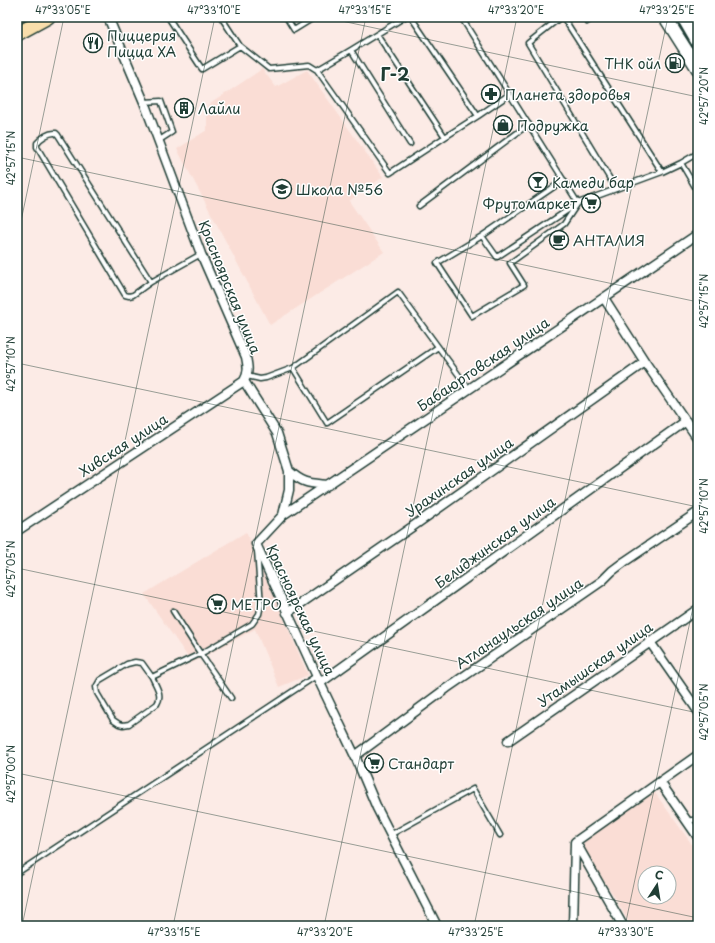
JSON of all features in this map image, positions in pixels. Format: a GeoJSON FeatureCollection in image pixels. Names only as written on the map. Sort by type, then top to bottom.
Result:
{"type":"FeatureCollection","features":[{"type":"Feature","properties":{"kind":"main road"},"geometry":{"type":"LineString","coordinates":[[17,34],[48,17]]}},
{"type":"Feature","properties":{"kind":"main road"},"geometry":{"type":"LineString","coordinates":[[665,17],[698,69]]}},
{"type":"Feature","properties":{"kind":"main road"},"geometry":{"type":"LineString","coordinates":[[683,17],[698,43]]}},
{"type":"Feature","properties":{"kind":"street","name":"Красноярская улица"},"geometry":{"type":"LineString","coordinates":[[108,17],[144,102],[201,254],[246,357],[248,366],[246,378],[277,434],[289,471],[289,490],[283,515],[256,544],[318,680],[355,756],[376,808],[437,926]]}},
{"type":"Feature","properties":{"kind":"street","name":"Бабаюртовская улица"},"geometry":{"type":"LineString","coordinates":[[283,515],[698,234]]}},
{"type":"Feature","properties":{"kind":"street"},"geometry":{"type":"LineString","coordinates":[[604,298],[698,439]]}},
{"type":"Feature","properties":{"kind":"street","name":"Урахинская улица"},"geometry":{"type":"LineString","coordinates":[[287,613],[646,362]]}},
{"type":"Feature","properties":{"kind":"street","name":"Хивская улица"},"geometry":{"type":"LineString","coordinates":[[17,531],[246,378]]}},
{"type":"Feature","properties":{"kind":"street","name":"Белиджинская улица"},"geometry":{"type":"LineString","coordinates":[[318,680],[686,421]]}},
{"type":"Feature","properties":{"kind":"street"},"geometry":{"type":"LineString","coordinates":[[289,471],[307,483],[328,485]]}},
{"type":"Feature","properties":{"kind":"street","name":"Атланаульская улица"},"geometry":{"type":"LineString","coordinates":[[355,756],[447,688],[602,581],[624,562],[698,512]]}},
{"type":"Feature","properties":{"kind":"street","name":"Утамышская улица"},"geometry":{"type":"LineString","coordinates":[[508,741],[698,609]]}},
{"type":"Feature","properties":{"kind":"street"},"geometry":{"type":"LineString","coordinates":[[650,642],[698,711]]}},
{"type":"Feature","properties":{"kind":"street"},"geometry":{"type":"LineString","coordinates":[[575,842],[698,755]]}},
{"type":"Feature","properties":{"kind":"street"},"geometry":{"type":"LineString","coordinates":[[660,782],[698,837]]}},
{"type":"Feature","properties":{"kind":"street"},"geometry":{"type":"LineString","coordinates":[[573,926],[575,842]]}},
{"type":"Feature","properties":{"kind":"street"},"geometry":{"type":"LineString","coordinates":[[575,842],[622,926]]}},
{"type":"Feature","properties":{"kind":"lane"},"geometry":{"type":"LineString","coordinates":[[168,17],[202,69],[240,46]]}},
{"type":"Feature","properties":{"kind":"lane"},"geometry":{"type":"LineString","coordinates":[[220,17],[240,46],[269,68],[308,65],[317,70],[390,173],[510,94]]}},
{"type":"Feature","properties":{"kind":"lane"},"geometry":{"type":"LineString","coordinates":[[286,17],[294,30],[315,17]]}},
{"type":"Feature","properties":{"kind":"lane"},"geometry":{"type":"LineString","coordinates":[[317,70],[404,17]]}},
{"type":"Feature","properties":{"kind":"lane"},"geometry":{"type":"LineString","coordinates":[[411,17],[478,116]]}},
{"type":"Feature","properties":{"kind":"lane"},"geometry":{"type":"LineString","coordinates":[[461,17],[578,203]]}},
{"type":"Feature","properties":{"kind":"lane"},"geometry":{"type":"LineString","coordinates":[[616,189],[528,43],[562,17],[574,31],[662,172]]}},
{"type":"Feature","properties":{"kind":"lane"},"geometry":{"type":"LineString","coordinates":[[587,22],[594,17]]}},
{"type":"Feature","properties":{"kind":"lane"},"geometry":{"type":"LineString","coordinates":[[377,34],[445,137]]}},
{"type":"Feature","properties":{"kind":"lane"},"geometry":{"type":"LineString","coordinates":[[351,50],[410,144]]}},
{"type":"Feature","properties":{"kind":"lane"},"geometry":{"type":"LineString","coordinates":[[144,102],[161,101],[172,132],[158,142]]}},
{"type":"Feature","properties":{"kind":"lane"},"geometry":{"type":"LineString","coordinates":[[420,206],[529,124]]}},
{"type":"Feature","properties":{"kind":"lane"},"geometry":{"type":"LineString","coordinates":[[151,282],[58,135],[52,132],[39,140],[37,147],[125,295],[133,295],[151,282],[201,254]]}},
{"type":"Feature","properties":{"kind":"lane"},"geometry":{"type":"LineString","coordinates":[[482,236],[497,257],[578,203],[662,172],[681,163],[698,152]]}},
{"type":"Feature","properties":{"kind":"lane"},"geometry":{"type":"LineString","coordinates":[[681,163],[698,192]]}},
{"type":"Feature","properties":{"kind":"lane"},"geometry":{"type":"LineString","coordinates":[[564,180],[482,236],[437,264],[472,316],[524,285],[510,263],[564,224],[578,203]]}},
{"type":"Feature","properties":{"kind":"lane"},"geometry":{"type":"LineString","coordinates":[[246,378],[260,380],[293,368],[398,292],[469,389]]}},
{"type":"Feature","properties":{"kind":"lane"},"geometry":{"type":"LineString","coordinates":[[293,368],[327,423],[438,347]]}},
{"type":"Feature","properties":{"kind":"lane"},"geometry":{"type":"LineString","coordinates":[[152,677],[204,652],[252,624],[259,614],[261,605],[256,544]]}},
{"type":"Feature","properties":{"kind":"lane"},"geometry":{"type":"LineString","coordinates":[[173,610],[231,698]]}},
{"type":"Feature","properties":{"kind":"lane"},"geometry":{"type":"LineString","coordinates":[[134,662],[142,663],[152,677],[160,700],[157,704],[129,724],[119,724],[113,720],[97,693],[96,687],[100,680],[127,664],[134,662]]}},
{"type":"Feature","properties":{"kind":"lane"},"geometry":{"type":"LineString","coordinates":[[17,873],[318,680]]}},
{"type":"Feature","properties":{"kind":"lane"},"geometry":{"type":"LineString","coordinates":[[390,835],[473,789],[500,835]]}},
{"type":"Feature","properties":{"kind":"lane"},"geometry":{"type":"LineString","coordinates":[[687,821],[698,819]]}},
{"type":"Feature","properties":{"kind":"shaded area","name":"Школа №56"},"geometry":{"type":"Polygon","coordinates":[[[262,69],[276,87],[307,70],[383,177],[349,201],[384,252],[270,325],[177,149],[207,130],[207,106],[262,69]]]}},
{"type":"Feature","properties":{"kind":"shaded area"},"geometry":{"type":"Polygon","coordinates":[[[246,532],[308,675],[279,687],[255,629],[192,663],[144,594],[246,532]]]}},
{"type":"Feature","properties":{"kind":"shaded area"},"geometry":{"type":"Polygon","coordinates":[[[653,790],[698,853],[698,926],[631,926],[613,894],[583,850],[585,839],[653,790]]]}},
{"type":"Feature","properties":{"kind":"place","name":"Пиццерия Пицца ХА"},"geometry":{"type":"Point","coordinates":[93,43]}},
{"type":"Feature","properties":{"kind":"place","name":"ТНК ойл"},"geometry":{"type":"Point","coordinates":[675,63]}},
{"type":"Feature","properties":{"kind":"place","name":"Планета здоровья"},"geometry":{"type":"Point","coordinates":[491,94]}},
{"type":"Feature","properties":{"kind":"place","name":"Лайли"},"geometry":{"type":"Point","coordinates":[184,108]}},
{"type":"Feature","properties":{"kind":"place","name":"Подружка"},"geometry":{"type":"Point","coordinates":[503,125]}},
{"type":"Feature","properties":{"kind":"place","name":"Камеди бар"},"geometry":{"type":"Point","coordinates":[538,182]}},
{"type":"Feature","properties":{"kind":"place","name":"Школа №56"},"geometry":{"type":"Point","coordinates":[282,189]}},
{"type":"Feature","properties":{"kind":"place","name":"Фрутомаркет"},"geometry":{"type":"Point","coordinates":[591,203]}},
{"type":"Feature","properties":{"kind":"place","name":"АНТАЛИЯ"},"geometry":{"type":"Point","coordinates":[559,240]}},
{"type":"Feature","properties":{"kind":"place","name":"МЕТРО"},"geometry":{"type":"Point","coordinates":[217,604]}},
{"type":"Feature","properties":{"kind":"place","name":"Стандарт"},"geometry":{"type":"Point","coordinates":[374,763]}},
{"type":"Feature","properties":{"kind":"district","name":"Г-2"},"geometry":{"type":"Point","coordinates":[395,73]}}]}
